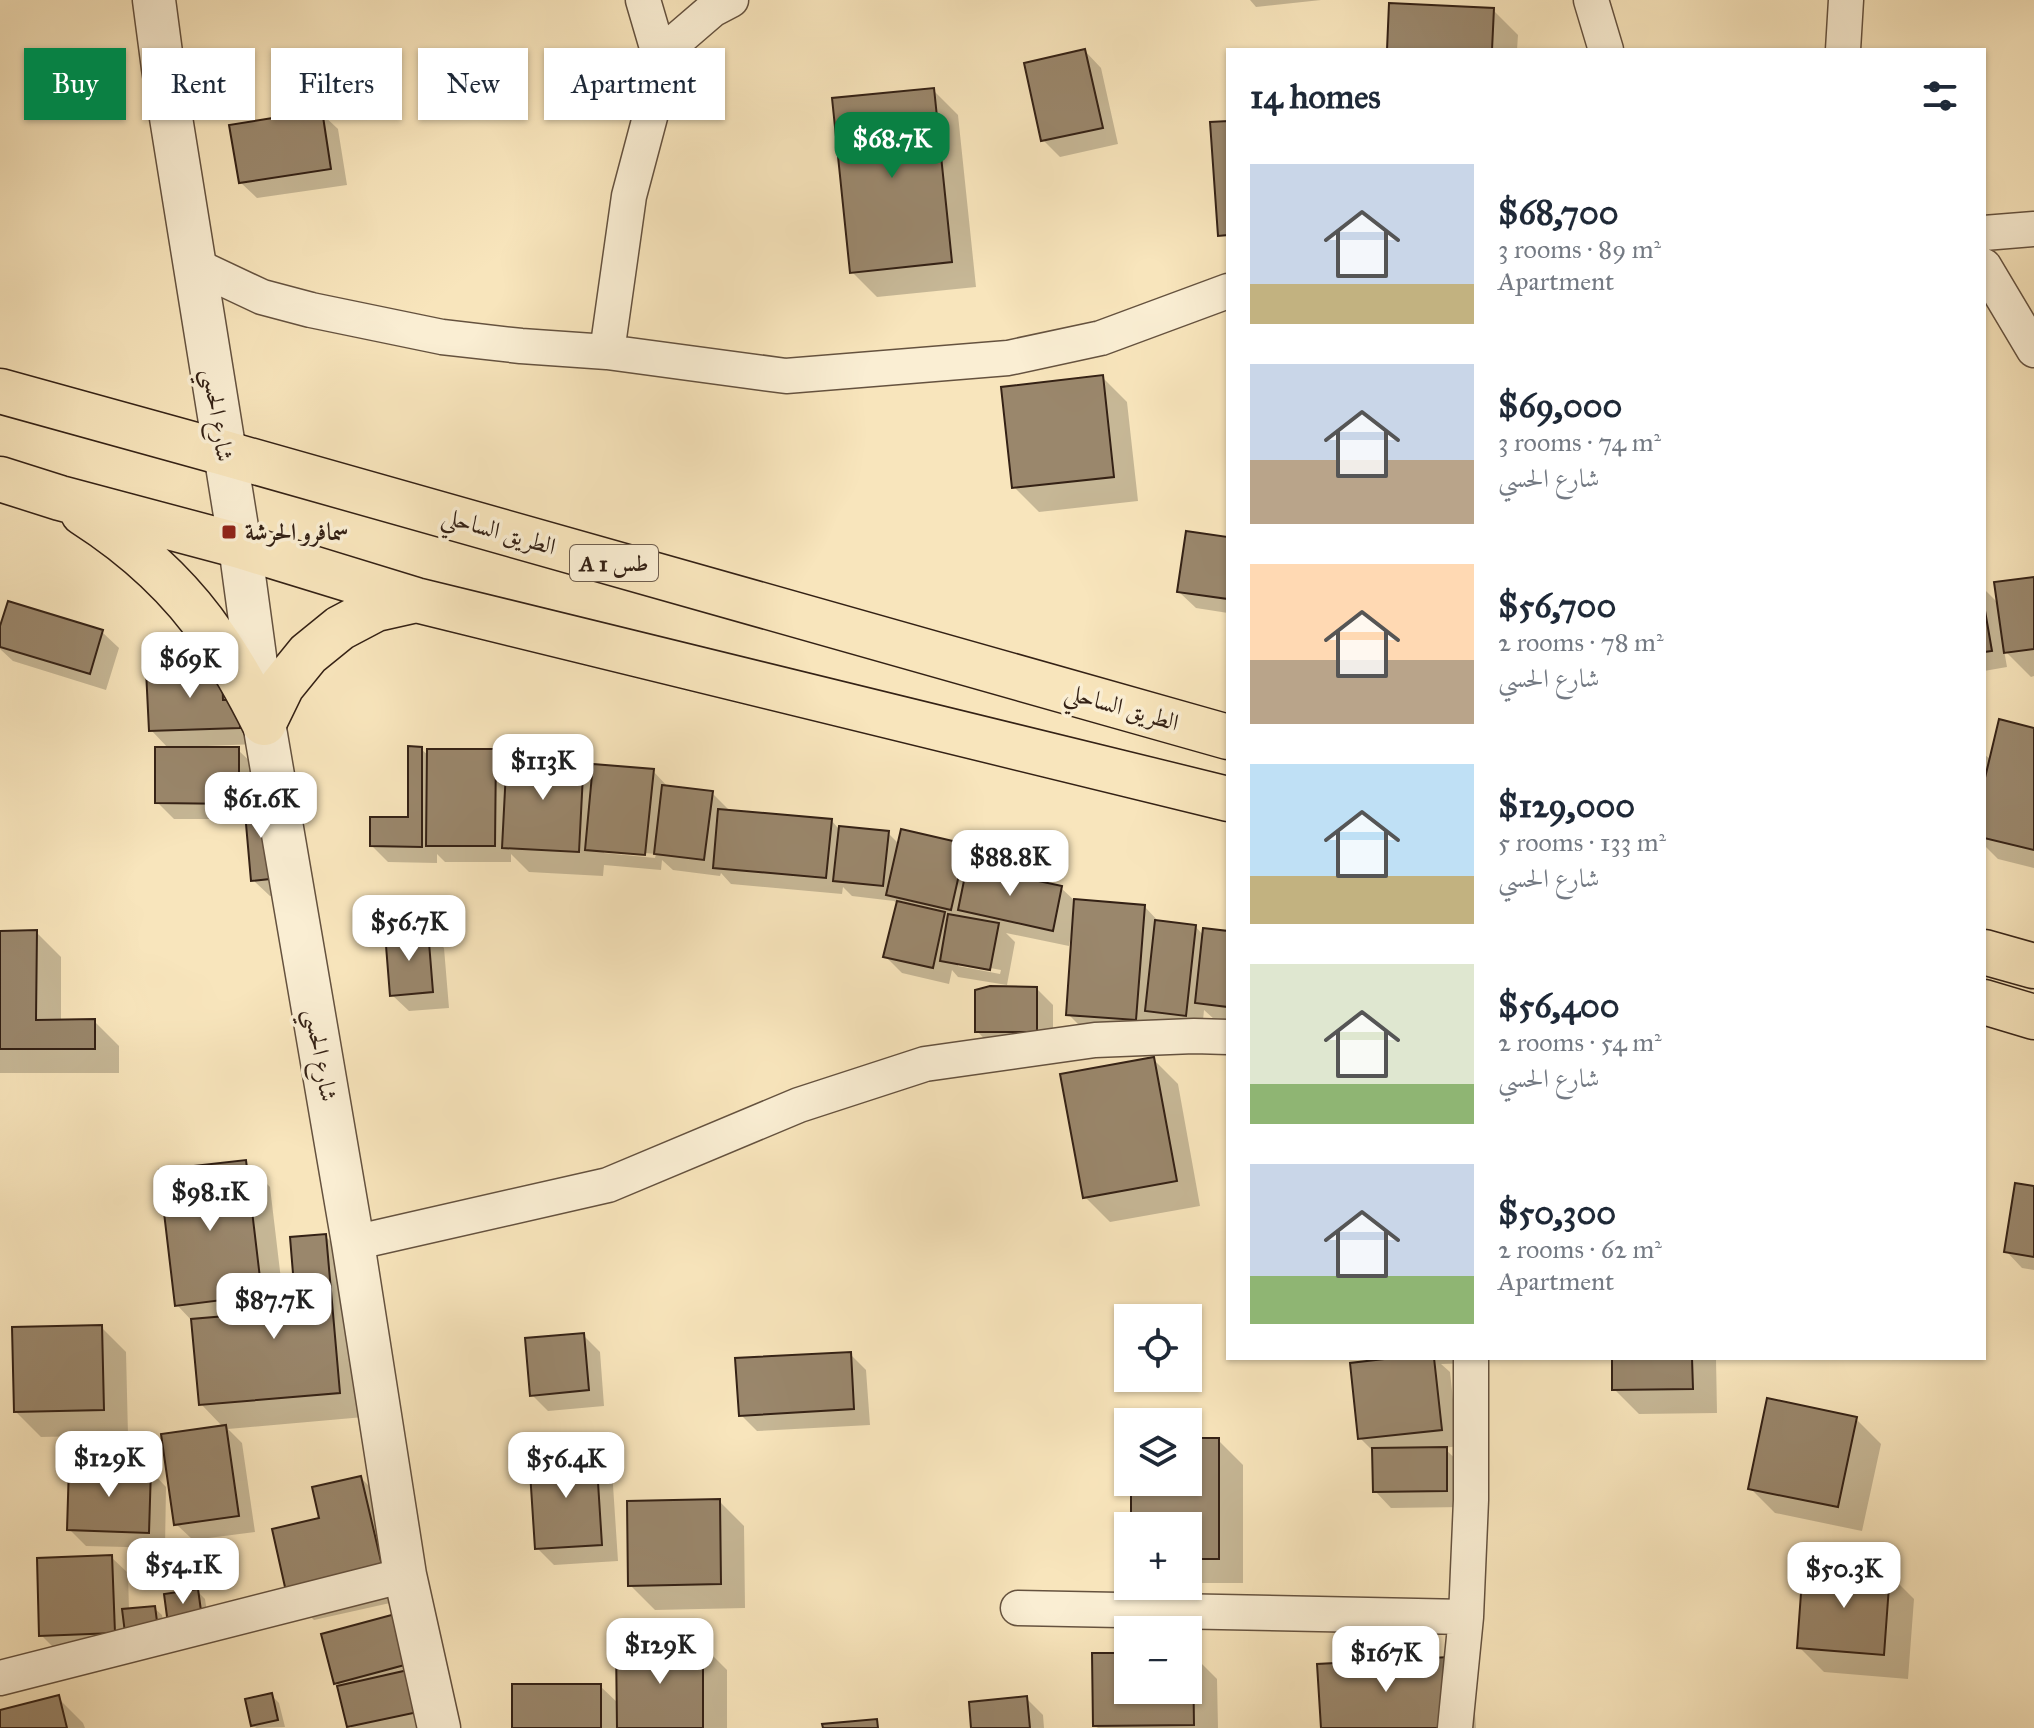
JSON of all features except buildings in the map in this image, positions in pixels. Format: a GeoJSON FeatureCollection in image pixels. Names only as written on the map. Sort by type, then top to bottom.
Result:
{"type":"FeatureCollection","features":[{"type":"Feature","properties":{"kind":"highway","name":"الطريق الساحلي"},"geometry":{"type":"LineString","coordinates":[[0,391],[1226,736]]}},
{"type":"Feature","properties":{"kind":"highway"},"geometry":{"type":"LineString","coordinates":[[0,479],[240,546],[416,600],[1226,799]]}},
{"type":"Feature","properties":{"kind":"highway"},"geometry":{"type":"LineString","coordinates":[[60,498],[144,558],[180,594],[212,634],[264,723]]}},
{"type":"Feature","properties":{"kind":"highway"},"geometry":{"type":"LineString","coordinates":[[264,723],[282,686],[308,654],[340,628],[376,609],[416,600]]}},
{"type":"Feature","properties":{"kind":"highway"},"geometry":{"type":"LineString","coordinates":[[1986,953],[2034,966]]}},
{"type":"Feature","properties":{"kind":"highway"},"geometry":{"type":"LineString","coordinates":[[1986,1003],[2034,1017]]}},
{"type":"Feature","properties":{"kind":"street","name":"شارع الحسي"},"geometry":{"type":"LineString","coordinates":[[154,0],[240,546],[264,723],[353,1243],[405,1575],[439,1728]]}},
{"type":"Feature","properties":{"kind":"street"},"geometry":{"type":"LineString","coordinates":[[643,0],[657,48]]}},
{"type":"Feature","properties":{"kind":"street"},"geometry":{"type":"LineString","coordinates":[[673,48],[676,41],[712,10],[731,0]]}},
{"type":"Feature","properties":{"kind":"street"},"geometry":{"type":"LineString","coordinates":[[1591,0],[1605,48]]}},
{"type":"Feature","properties":{"kind":"street"},"geometry":{"type":"LineString","coordinates":[[1843,48],[1846,0]]}},
{"type":"Feature","properties":{"kind":"street"},"geometry":{"type":"LineString","coordinates":[[607,352],[629,196],[649,120]]}},
{"type":"Feature","properties":{"kind":"street"},"geometry":{"type":"LineString","coordinates":[[1986,233],[2034,229]]}},
{"type":"Feature","properties":{"kind":"street"},"geometry":{"type":"LineString","coordinates":[[194,265],[262,297],[442,337],[607,352],[786,376],[1008,358],[1101,338],[1226,292]]}},
{"type":"Feature","properties":{"kind":"street"},"geometry":{"type":"LineString","coordinates":[[1986,269],[2034,350]]}},
{"type":"Feature","properties":{"kind":"street"},"geometry":{"type":"LineString","coordinates":[[353,1243],[608,1185],[799,1105],[925,1064],[1095,1040],[1226,1037]]}},
{"type":"Feature","properties":{"kind":"street"},"geometry":{"type":"LineString","coordinates":[[1455,1728],[1466,1617],[1471,1500],[1471,1360]]}},
{"type":"Feature","properties":{"kind":"street"},"geometry":{"type":"LineString","coordinates":[[0,1678],[405,1575]]}},
{"type":"Feature","properties":{"kind":"street"},"geometry":{"type":"LineString","coordinates":[[1018,1608],[1466,1617]]}},
{"type":"Feature","properties":{"kind":"place","name":"سمافرو الحرشة"},"geometry":{"type":"Point","coordinates":[229,532]}}]}
